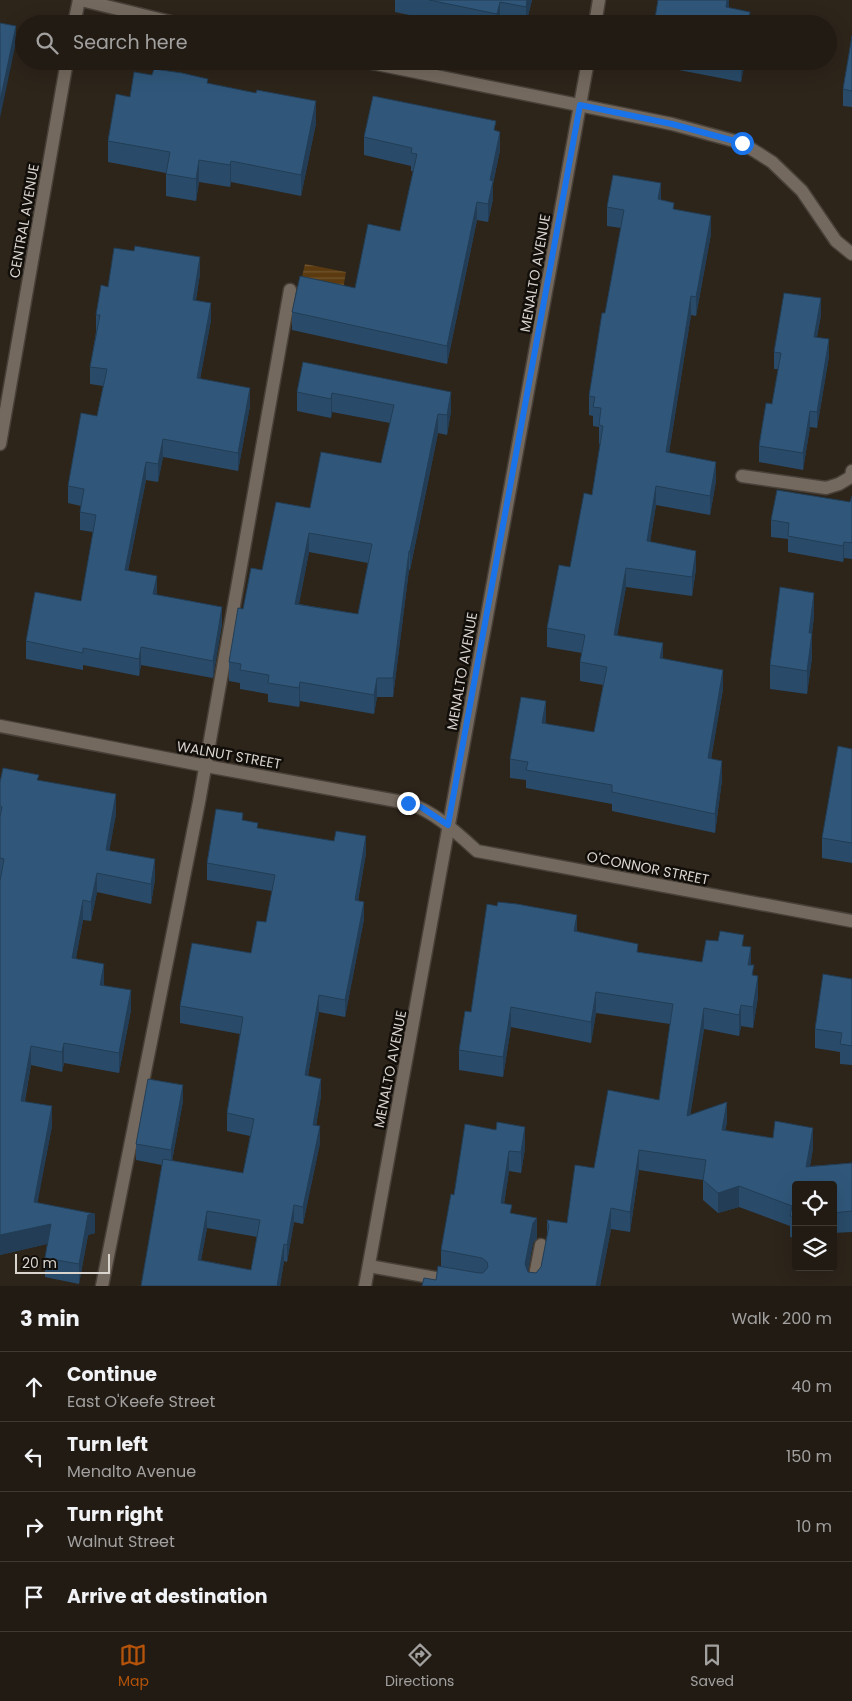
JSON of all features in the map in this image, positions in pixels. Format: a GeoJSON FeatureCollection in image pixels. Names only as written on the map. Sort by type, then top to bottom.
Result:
{"type":"FeatureCollection","features":[{"type":"Feature","properties":{"kind":"street"},"geometry":{"type":"LineString","coordinates":[[76,15],[80,0],[142,15]]}},
{"type":"Feature","properties":{"kind":"street"},"geometry":{"type":"LineString","coordinates":[[596,15],[599,0]]}},
{"type":"Feature","properties":{"kind":"street","name":"CENTRAL AVENUE"},"geometry":{"type":"LineString","coordinates":[[0,444],[65,70]]}},
{"type":"Feature","properties":{"kind":"street"},"geometry":{"type":"LineString","coordinates":[[407,70],[672,124],[742,143],[772,162],[802,191],[836,241],[852,254]]}},
{"type":"Feature","properties":{"kind":"street","name":"MENALTO AVENUE"},"geometry":{"type":"LineString","coordinates":[[366,1286],[442,868],[448,825],[586,70]]}},
{"type":"Feature","properties":{"kind":"street"},"geometry":{"type":"LineString","coordinates":[[102,1286],[206,766],[290,290]]}},
{"type":"Feature","properties":{"kind":"street"},"geometry":{"type":"LineString","coordinates":[[742,476],[826,488],[839,484],[852,475]]}},
{"type":"Feature","properties":{"kind":"street","name":"WALNUT STREET"},"geometry":{"type":"LineString","coordinates":[[0,726],[408,803],[421,807],[448,825]]}},
{"type":"Feature","properties":{"kind":"street","name":"O'CONNOR STREET"},"geometry":{"type":"LineString","coordinates":[[448,825],[477,852],[852,921]]}},
{"type":"Feature","properties":{"kind":"street"},"geometry":{"type":"LineString","coordinates":[[534,1286],[541,1245]]}},
{"type":"Feature","properties":{"kind":"street"},"geometry":{"type":"LineString","coordinates":[[369,1266],[480,1286]]}},
{"type":"Feature","properties":{"kind":"shaded area"},"geometry":{"type":"Polygon","coordinates":[[[305,264],[346,272],[343,289],[301,281],[305,264]]]}},
{"type":"Feature","properties":{"kind":"building"},"geometry":{"type":"Polygon","coordinates":[[[429,0],[527,0],[526,7],[500,2],[497,14],[429,0]]]}},
{"type":"Feature","properties":{"kind":"building"},"geometry":{"type":"Polygon","coordinates":[[[658,0],[727,0],[726,7],[750,12],[750,15],[656,15],[658,0]]]}},
{"type":"Feature","properties":{"kind":"building"},"geometry":{"type":"Polygon","coordinates":[[[0,23],[15,26],[15,31],[0,101],[0,23]]]}},
{"type":"Feature","properties":{"kind":"building"},"geometry":{"type":"Polygon","coordinates":[[[852,36],[852,91],[843,89],[852,36]]]}},
{"type":"Feature","properties":{"kind":"building"},"geometry":{"type":"Polygon","coordinates":[[[154,70],[182,73],[208,79],[207,83],[256,93],[257,90],[316,101],[301,175],[231,161],[230,165],[199,160],[196,179],[166,174],[170,152],[108,141],[116,94],[130,97],[134,72],[152,75],[154,70]]]}},
{"type":"Feature","properties":{"kind":"building"},"geometry":{"type":"Polygon","coordinates":[[[373,96],[496,121],[494,130],[500,132],[490,180],[493,181],[488,204],[477,202],[447,346],[292,312],[300,276],[355,288],[368,224],[400,231],[417,154],[411,153],[412,148],[364,137],[373,96]]]}},
{"type":"Feature","properties":{"kind":"building"},"geometry":{"type":"Polygon","coordinates":[[[613,175],[661,183],[658,199],[674,203],[673,209],[711,216],[696,297],[691,296],[666,452],[716,462],[710,496],[656,486],[647,541],[696,551],[692,577],[626,568],[614,635],[663,643],[660,658],[723,670],[708,758],[722,761],[715,814],[612,792],[612,785],[526,770],[528,762],[510,759],[521,697],[546,701],[542,723],[594,732],[607,667],[580,662],[585,635],[547,628],[559,565],[570,567],[584,493],[592,495],[603,426],[599,425],[601,408],[593,407],[595,397],[589,396],[602,313],[605,313],[624,210],[607,207],[613,175]]]}},
{"type":"Feature","properties":{"kind":"building"},"geometry":{"type":"Polygon","coordinates":[[[135,246],[200,257],[193,300],[211,303],[197,378],[250,388],[238,453],[163,439],[158,464],[146,462],[125,570],[157,576],[153,594],[222,607],[213,661],[141,647],[139,659],[83,648],[83,653],[26,641],[35,592],[81,601],[96,515],[80,512],[84,489],[68,486],[81,413],[97,416],[107,369],[90,367],[100,315],[96,315],[101,285],[108,287],[114,248],[134,251],[135,246]]]}},
{"type":"Feature","properties":{"kind":"building"},"geometry":{"type":"Polygon","coordinates":[[[784,293],[821,298],[814,337],[829,339],[817,412],[810,411],[803,453],[759,446],[766,403],[772,404],[781,353],[774,352],[784,293]]]}},
{"type":"Feature","properties":{"kind":"building"},"geometry":{"type":"Polygon","coordinates":[[[303,362],[451,392],[447,415],[438,414],[409,551],[393,678],[377,678],[374,695],[300,682],[299,688],[268,683],[269,675],[240,670],[241,664],[229,662],[238,608],[243,609],[251,568],[262,570],[276,502],[310,508],[321,452],[381,463],[394,405],[332,393],[331,399],[297,392],[303,362]],[[309,533],[295,604],[358,614],[372,544],[309,533]]]}},
{"type":"Feature","properties":{"kind":"building"},"geometry":{"type":"Polygon","coordinates":[[[777,490],[850,502],[852,496],[852,543],[844,542],[843,546],[788,536],[789,523],[771,520],[777,490]]]}},
{"type":"Feature","properties":{"kind":"building"},"geometry":{"type":"Polygon","coordinates":[[[780,587],[814,593],[809,633],[812,633],[807,671],[770,665],[780,587]]]}},
{"type":"Feature","properties":{"kind":"building"},"geometry":{"type":"Polygon","coordinates":[[[838,746],[852,749],[852,843],[822,838],[838,746]]]}},
{"type":"Feature","properties":{"kind":"building"},"geometry":{"type":"Polygon","coordinates":[[[3,768],[39,775],[37,780],[116,794],[106,850],[155,859],[151,884],[97,873],[91,902],[83,900],[72,958],[104,964],[100,985],[131,990],[119,1053],[64,1043],[62,1052],[31,1046],[21,1101],[52,1106],[34,1202],[95,1214],[88,1215],[79,1264],[45,1258],[51,1224],[0,1235],[0,881],[4,859],[0,858],[0,817],[2,807],[0,806],[0,782],[3,768]]]}},
{"type":"Feature","properties":{"kind":"building"},"geometry":{"type":"Polygon","coordinates":[[[216,809],[243,813],[242,820],[258,823],[257,828],[334,841],[336,831],[366,836],[355,900],[364,902],[345,1000],[319,995],[305,1075],[321,1079],[313,1125],[320,1126],[303,1207],[294,1205],[287,1245],[284,1244],[277,1286],[141,1286],[163,1159],[243,1173],[254,1119],[227,1113],[243,1017],[180,1006],[192,943],[251,953],[257,921],[266,922],[275,875],[207,863],[216,809]],[[207,1211],[198,1260],[251,1270],[260,1220],[207,1211]]]}},
{"type":"Feature","properties":{"kind":"building"},"geometry":{"type":"Polygon","coordinates":[[[498,902],[517,904],[577,915],[574,931],[638,944],[637,952],[702,962],[706,940],[718,941],[720,931],[744,935],[742,946],[751,947],[748,965],[754,965],[752,975],[758,976],[753,1007],[741,1005],[739,1015],[704,1008],[687,1116],[727,1102],[722,1130],[773,1138],[775,1121],[813,1128],[806,1167],[852,1163],[852,1211],[837,1213],[837,1181],[792,1181],[792,1206],[739,1186],[718,1193],[703,1180],[706,1160],[639,1150],[630,1212],[611,1208],[596,1286],[422,1286],[424,1278],[436,1280],[438,1266],[479,1273],[483,1273],[488,1267],[487,1262],[482,1258],[441,1250],[451,1194],[454,1195],[465,1124],[496,1130],[497,1122],[525,1127],[521,1152],[509,1151],[501,1203],[512,1205],[510,1213],[537,1218],[533,1223],[525,1264],[528,1272],[536,1273],[541,1267],[549,1226],[547,1220],[567,1223],[575,1165],[594,1168],[608,1090],[659,1100],[673,1004],[596,992],[591,1022],[511,1007],[503,1057],[459,1050],[465,1011],[471,1012],[487,904],[497,906],[498,902]]]}},
{"type":"Feature","properties":{"kind":"building"},"geometry":{"type":"Polygon","coordinates":[[[823,974],[852,979],[852,1046],[840,1044],[842,1033],[815,1029],[823,974]]]}},
{"type":"Feature","properties":{"kind":"building"},"geometry":{"type":"Polygon","coordinates":[[[148,1079],[183,1085],[171,1150],[136,1144],[148,1079]]]}},
{"type":"Feature","properties":{"kind":"route"},"geometry":{"type":"LineString","coordinates":[[408,803],[421,807],[448,825],[580,105],[672,124],[742,143]]}}]}
